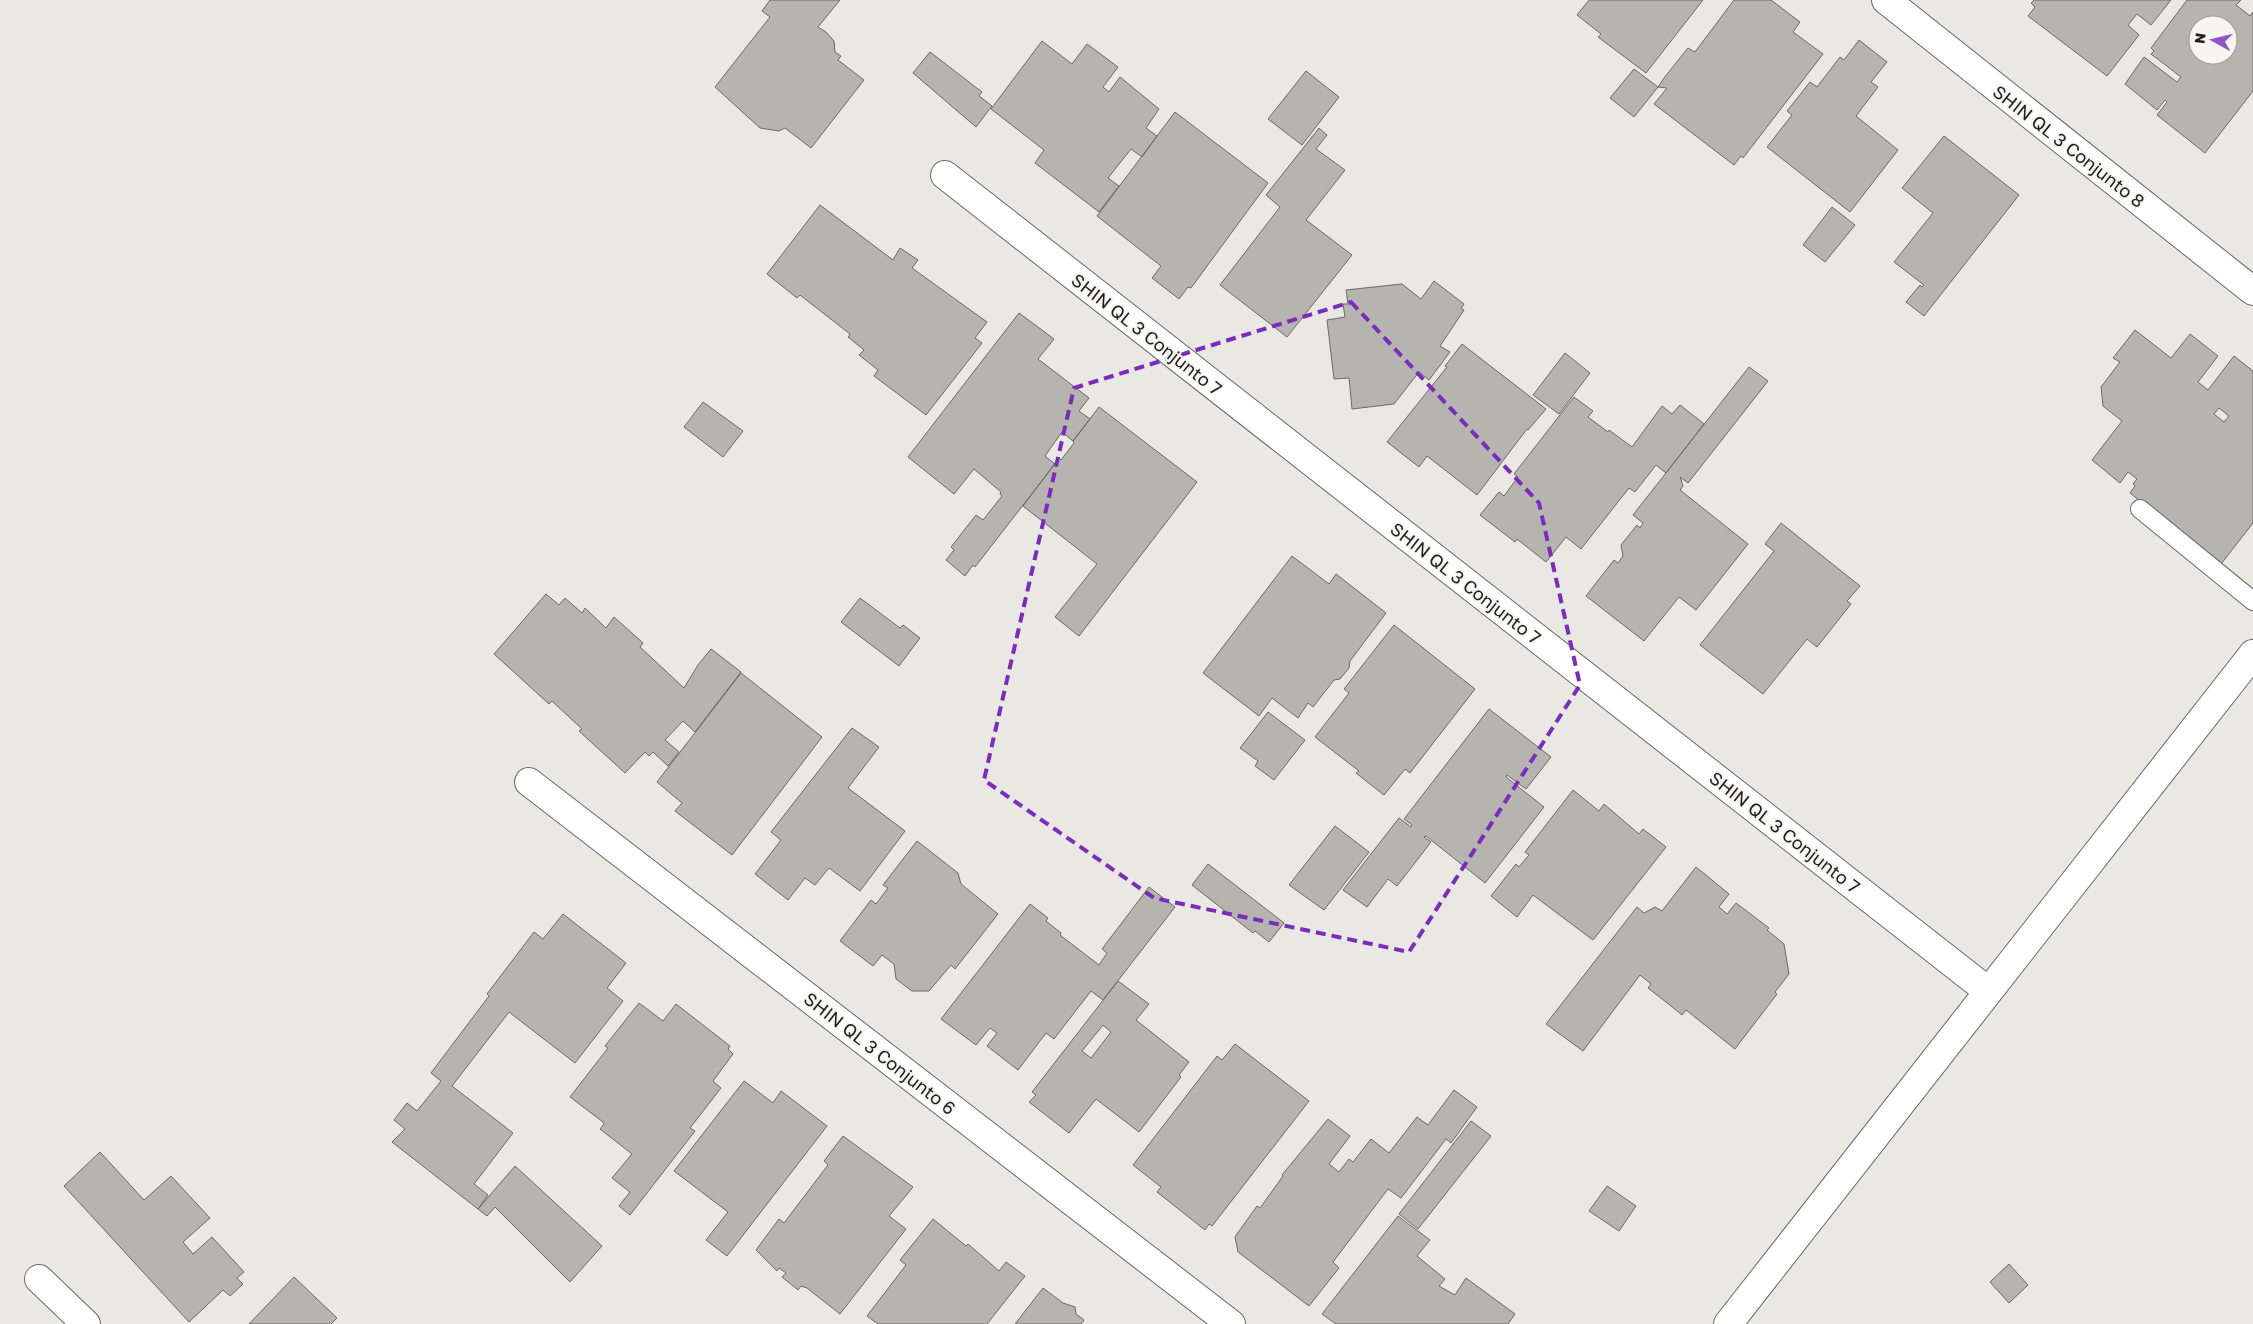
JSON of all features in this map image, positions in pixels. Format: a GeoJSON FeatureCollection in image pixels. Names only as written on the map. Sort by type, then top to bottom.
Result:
{"type":"FeatureCollection","features":[{"type":"Feature","properties":{"kind":"street","name":"SHIN QL 3 Conjunto 8"},"geometry":{"type":"LineString","coordinates":[[1886,0],[2253,291]]}},
{"type":"Feature","properties":{"kind":"street","name":"SHIN QL 3 Conjunto 7"},"geometry":{"type":"LineString","coordinates":[[945,175],[1988,991]]}},
{"type":"Feature","properties":{"kind":"street"},"geometry":{"type":"LineString","coordinates":[[1728,1324],[2253,654]]}},
{"type":"Feature","properties":{"kind":"street","name":"SHIN QL 3 Conjunto 6"},"geometry":{"type":"LineString","coordinates":[[530,782],[1231,1324]]}},
{"type":"Feature","properties":{"kind":"street"},"geometry":{"type":"LineString","coordinates":[[38,1279],[86,1324]]}},
{"type":"Feature","properties":{"kind":"lane"},"geometry":{"type":"LineString","coordinates":[[2140,510],[2253,601]]}},
{"type":"Feature","properties":{"kind":"highlighted area"},"geometry":{"type":"Polygon","coordinates":[[[1351,302],[1539,503],[1580,685],[1409,952],[1154,898],[984,780],[1074,388],[1351,302]]]}},
{"type":"Feature","properties":{"kind":"building"},"geometry":{"type":"Polygon","coordinates":[[[770,0],[840,0],[818,27],[826,32],[834,41],[835,52],[841,56],[838,60],[864,80],[811,148],[785,128],[779,131],[760,128],[715,87],[770,17],[762,11],[770,0]]]}},
{"type":"Feature","properties":{"kind":"building"},"geometry":{"type":"Polygon","coordinates":[[[1589,0],[1703,0],[1646,73],[1598,37],[1601,34],[1577,15],[1589,0]]]}},
{"type":"Feature","properties":{"kind":"building"},"geometry":{"type":"Polygon","coordinates":[[[1734,0],[1771,0],[1800,22],[1793,32],[1823,54],[1743,158],[1741,156],[1734,165],[1654,104],[1667,88],[1658,87],[1664,78],[1688,48],[1695,52],[1734,0]]]}},
{"type":"Feature","properties":{"kind":"building"},"geometry":{"type":"Polygon","coordinates":[[[2034,0],[2171,0],[2151,25],[2137,14],[2128,25],[2139,35],[2107,76],[2028,16],[2035,7],[2031,3],[2034,0]]]}},
{"type":"Feature","properties":{"kind":"building"},"geometry":{"type":"Polygon","coordinates":[[[2187,0],[2241,0],[2236,5],[2250,16],[2253,12],[2253,91],[2205,153],[2157,115],[2167,102],[2165,100],[2157,110],[2125,84],[2144,57],[2177,82],[2181,77],[2151,54],[2154,51],[2151,48],[2187,0]]]}},
{"type":"Feature","properties":{"kind":"building"},"geometry":{"type":"Polygon","coordinates":[[[1859,40],[1887,62],[1871,82],[1878,87],[1856,116],[1898,150],[1850,212],[1767,147],[1792,115],[1787,111],[1810,82],[1817,87],[1840,57],[1844,60],[1859,40]]]}},
{"type":"Feature","properties":{"kind":"building"},"geometry":{"type":"Polygon","coordinates":[[[1042,41],[1072,64],[1087,44],[1118,67],[1103,87],[1109,92],[1120,77],[1159,109],[1146,128],[1157,136],[1142,157],[1131,149],[1108,178],[1119,186],[1099,212],[1035,163],[1044,150],[991,109],[1042,41]]]}},
{"type":"Feature","properties":{"kind":"building"},"geometry":{"type":"Polygon","coordinates":[[[930,52],[982,92],[979,96],[992,106],[976,127],[913,73],[930,52]]]}},
{"type":"Feature","properties":{"kind":"building"},"geometry":{"type":"Polygon","coordinates":[[[1634,69],[1658,87],[1634,117],[1610,98],[1634,69]]]}},
{"type":"Feature","properties":{"kind":"building"},"geometry":{"type":"Polygon","coordinates":[[[1306,71],[1339,97],[1302,145],[1268,119],[1306,71]]]}},
{"type":"Feature","properties":{"kind":"building"},"geometry":{"type":"Polygon","coordinates":[[[1175,112],[1268,183],[1191,288],[1188,287],[1179,299],[1152,278],[1161,266],[1097,216],[1175,112]]]}},
{"type":"Feature","properties":{"kind":"building"},"geometry":{"type":"Polygon","coordinates":[[[1319,128],[1327,135],[1316,149],[1345,170],[1306,220],[1352,255],[1287,337],[1220,285],[1280,207],[1266,195],[1319,128]]]}},
{"type":"Feature","properties":{"kind":"building"},"geometry":{"type":"Polygon","coordinates":[[[1944,136],[2019,195],[1924,316],[1906,302],[1920,285],[1922,287],[1924,285],[1894,262],[1933,213],[1902,188],[1944,136]]]}},
{"type":"Feature","properties":{"kind":"building"},"geometry":{"type":"Polygon","coordinates":[[[820,205],[893,260],[900,248],[918,260],[912,268],[987,322],[975,338],[982,343],[926,415],[874,376],[878,370],[859,355],[864,350],[848,337],[850,334],[800,295],[797,298],[767,274],[820,205]]]}},
{"type":"Feature","properties":{"kind":"building"},"geometry":{"type":"Polygon","coordinates":[[[1832,207],[1855,225],[1825,262],[1803,245],[1832,207]]]}},
{"type":"Feature","properties":{"kind":"building"},"geometry":{"type":"Polygon","coordinates":[[[1434,281],[1464,304],[1461,309],[1464,310],[1440,346],[1450,352],[1429,380],[1419,372],[1394,404],[1352,409],[1349,378],[1334,379],[1327,320],[1345,317],[1343,304],[1348,304],[1346,290],[1402,284],[1421,299],[1434,281]]]}},
{"type":"Feature","properties":{"kind":"building"},"geometry":{"type":"Polygon","coordinates":[[[1019,313],[1054,339],[1038,359],[1089,398],[1079,411],[1090,419],[1073,441],[1062,432],[1045,456],[1055,464],[975,567],[973,565],[965,576],[946,560],[954,550],[951,547],[976,515],[983,520],[1002,496],[1001,492],[974,469],[954,494],[908,457],[1019,313]]]}},
{"type":"Feature","properties":{"kind":"building"},"geometry":{"type":"Polygon","coordinates":[[[2135,330],[2171,358],[2190,334],[2218,356],[2198,382],[2208,390],[2234,356],[2253,371],[2253,523],[2221,564],[2130,493],[2137,479],[2128,472],[2120,483],[2092,460],[2122,421],[2103,406],[2101,387],[2120,362],[2113,358],[2135,330]],[[2219,408],[2214,414],[2224,422],[2229,416],[2219,408]]]}},
{"type":"Feature","properties":{"kind":"building"},"geometry":{"type":"Polygon","coordinates":[[[1462,344],[1546,409],[1527,429],[1477,495],[1427,456],[1419,467],[1387,442],[1447,367],[1445,366],[1462,344]]]}},
{"type":"Feature","properties":{"kind":"building"},"geometry":{"type":"Polygon","coordinates":[[[1565,353],[1590,373],[1559,414],[1533,395],[1565,353]]]}},
{"type":"Feature","properties":{"kind":"building"},"geometry":{"type":"Polygon","coordinates":[[[1749,367],[1768,381],[1688,483],[1680,477],[1683,486],[1680,490],[1748,544],[1696,610],[1679,597],[1644,641],[1586,596],[1614,560],[1618,563],[1623,556],[1621,545],[1637,525],[1640,528],[1643,523],[1633,515],[1749,367]]]}},
{"type":"Feature","properties":{"kind":"building"},"geometry":{"type":"Polygon","coordinates":[[[1574,397],[1593,411],[1588,417],[1632,447],[1662,406],[1672,414],[1680,405],[1704,424],[1666,473],[1656,465],[1635,492],[1629,488],[1581,549],[1566,537],[1546,562],[1517,539],[1515,542],[1480,515],[1499,492],[1504,496],[1518,477],[1514,474],[1574,397]]]}},
{"type":"Feature","properties":{"kind":"building"},"geometry":{"type":"Polygon","coordinates":[[[703,402],[743,431],[723,457],[684,427],[703,402]]]}},
{"type":"Feature","properties":{"kind":"building"},"geometry":{"type":"Polygon","coordinates":[[[1099,407],[1197,482],[1079,636],[1055,617],[1097,564],[1023,506],[1059,458],[1061,460],[1099,407]]]}},
{"type":"Feature","properties":{"kind":"building"},"geometry":{"type":"Polygon","coordinates":[[[1781,523],[1860,586],[1847,601],[1851,604],[1817,647],[1807,639],[1763,694],[1700,645],[1774,551],[1765,544],[1781,523]]]}},
{"type":"Feature","properties":{"kind":"building"},"geometry":{"type":"Polygon","coordinates":[[[1292,556],[1329,584],[1336,574],[1386,613],[1350,661],[1349,668],[1340,679],[1334,680],[1313,707],[1308,703],[1298,718],[1272,698],[1259,716],[1203,673],[1292,556]]]}},
{"type":"Feature","properties":{"kind":"building"},"geometry":{"type":"Polygon","coordinates":[[[546,594],[559,605],[565,598],[582,613],[585,608],[606,628],[614,617],[643,643],[640,647],[684,688],[698,665],[711,649],[741,672],[695,732],[683,721],[665,740],[679,752],[668,766],[653,752],[649,756],[645,752],[625,773],[579,731],[582,729],[552,701],[549,704],[494,654],[546,594]]]}},
{"type":"Feature","properties":{"kind":"building"},"geometry":{"type":"Polygon","coordinates":[[[860,598],[900,628],[903,625],[920,638],[899,666],[841,622],[860,598]]]}},
{"type":"Feature","properties":{"kind":"building"},"geometry":{"type":"Polygon","coordinates":[[[1394,625],[1475,689],[1410,773],[1405,769],[1384,795],[1356,773],[1359,771],[1315,737],[1349,693],[1344,689],[1394,625]]]}},
{"type":"Feature","properties":{"kind":"building"},"geometry":{"type":"Polygon","coordinates":[[[741,673],[822,737],[732,855],[675,811],[682,803],[657,782],[741,673]]]}},
{"type":"Feature","properties":{"kind":"building"},"geometry":{"type":"Polygon","coordinates":[[[1489,709],[1551,757],[1526,789],[1507,775],[1506,777],[1544,807],[1485,883],[1426,836],[1424,837],[1431,842],[1397,886],[1388,879],[1367,907],[1343,890],[1399,818],[1411,827],[1412,825],[1404,819],[1489,709]]]}},
{"type":"Feature","properties":{"kind":"building"},"geometry":{"type":"Polygon","coordinates":[[[1268,712],[1305,740],[1274,780],[1255,766],[1258,761],[1240,748],[1268,712]]]}},
{"type":"Feature","properties":{"kind":"building"},"geometry":{"type":"Polygon","coordinates":[[[852,728],[879,747],[848,788],[905,831],[860,891],[829,868],[815,885],[805,878],[788,900],[755,874],[781,840],[771,832],[852,728]]]}},
{"type":"Feature","properties":{"kind":"building"},"geometry":{"type":"Polygon","coordinates":[[[1573,790],[1599,811],[1604,804],[1639,834],[1643,829],[1666,847],[1593,940],[1533,895],[1517,917],[1491,896],[1516,864],[1519,867],[1529,855],[1525,852],[1573,790]]]}},
{"type":"Feature","properties":{"kind":"building"},"geometry":{"type":"Polygon","coordinates":[[[1335,826],[1369,852],[1324,910],[1289,885],[1335,826]]]}},
{"type":"Feature","properties":{"kind":"building"},"geometry":{"type":"Polygon","coordinates":[[[917,841],[958,873],[961,884],[998,914],[955,969],[951,965],[929,991],[912,991],[896,979],[894,964],[882,955],[873,966],[840,941],[871,900],[876,904],[888,888],[883,885],[917,841]]]}},
{"type":"Feature","properties":{"kind":"building"},"geometry":{"type":"Polygon","coordinates":[[[1208,864],[1284,923],[1269,942],[1255,931],[1253,933],[1192,885],[1208,864]]]}},
{"type":"Feature","properties":{"kind":"building"},"geometry":{"type":"Polygon","coordinates":[[[1696,867],[1729,894],[1719,907],[1727,914],[1736,903],[1769,928],[1767,930],[1784,944],[1789,974],[1775,992],[1777,994],[1735,1049],[1686,1010],[1682,1015],[1648,988],[1651,984],[1640,975],[1583,1051],[1546,1024],[1637,907],[1644,913],[1655,907],[1662,911],[1696,867]]]}},
{"type":"Feature","properties":{"kind":"building"},"geometry":{"type":"Polygon","coordinates":[[[1149,887],[1175,907],[1103,1000],[1091,991],[1054,1039],[1046,1033],[1018,1070],[987,1046],[997,1033],[990,1028],[976,1045],[941,1019],[1030,904],[1048,918],[1046,921],[1061,933],[1060,935],[1099,965],[1107,953],[1102,949],[1149,887]]]}},
{"type":"Feature","properties":{"kind":"building"},"geometry":{"type":"Polygon","coordinates":[[[563,914],[626,963],[607,988],[623,1001],[575,1063],[509,1012],[452,1086],[513,1133],[474,1184],[488,1195],[478,1209],[392,1142],[405,1129],[394,1120],[407,1103],[417,1111],[441,1081],[431,1073],[489,996],[487,994],[534,932],[543,939],[563,914]]]}},
{"type":"Feature","properties":{"kind":"building"},"geometry":{"type":"Polygon","coordinates":[[[1118,981],[1149,1004],[1136,1020],[1189,1062],[1179,1075],[1181,1077],[1139,1132],[1096,1099],[1069,1133],[1029,1102],[1036,1095],[1032,1092],[1118,981]],[[1103,1025],[1082,1051],[1091,1058],[1111,1032],[1103,1025]]]}},
{"type":"Feature","properties":{"kind":"building"},"geometry":{"type":"Polygon","coordinates":[[[639,1003],[663,1021],[676,1004],[730,1046],[728,1049],[733,1054],[713,1081],[721,1088],[690,1128],[695,1131],[630,1215],[619,1206],[630,1192],[612,1178],[632,1154],[600,1129],[604,1124],[603,1122],[570,1097],[608,1048],[605,1046],[639,1003]]]}},
{"type":"Feature","properties":{"kind":"building"},"geometry":{"type":"Polygon","coordinates":[[[1235,1044],[1309,1101],[1212,1226],[1209,1224],[1205,1230],[1157,1192],[1161,1187],[1133,1165],[1217,1056],[1222,1060],[1235,1044]]]}},
{"type":"Feature","properties":{"kind":"building"},"geometry":{"type":"Polygon","coordinates":[[[744,1081],[773,1103],[781,1091],[827,1126],[727,1256],[706,1240],[728,1212],[674,1171],[744,1081]]]}},
{"type":"Feature","properties":{"kind":"building"},"geometry":{"type":"Polygon","coordinates":[[[1454,1090],[1477,1107],[1451,1143],[1446,1139],[1401,1198],[1388,1189],[1333,1262],[1339,1268],[1309,1306],[1238,1252],[1235,1237],[1237,1234],[1257,1206],[1260,1208],[1282,1175],[1328,1119],[1350,1136],[1329,1164],[1339,1172],[1349,1159],[1353,1162],[1371,1139],[1389,1153],[1417,1117],[1428,1125],[1454,1090]]]}},
{"type":"Feature","properties":{"kind":"building"},"geometry":{"type":"Polygon","coordinates":[[[1471,1121],[1491,1136],[1418,1229],[1399,1214],[1471,1121]]]}},
{"type":"Feature","properties":{"kind":"building"},"geometry":{"type":"Polygon","coordinates":[[[843,1136],[913,1187],[889,1216],[906,1229],[840,1314],[807,1288],[801,1286],[798,1290],[782,1277],[786,1273],[779,1268],[777,1271],[756,1250],[779,1219],[784,1223],[828,1165],[824,1161],[843,1136]]]}},
{"type":"Feature","properties":{"kind":"building"},"geometry":{"type":"Polygon","coordinates":[[[100,1152],[144,1200],[171,1176],[210,1218],[183,1242],[193,1254],[212,1237],[244,1272],[237,1278],[243,1284],[230,1296],[223,1290],[189,1322],[64,1186],[100,1152]]]}},
{"type":"Feature","properties":{"kind":"building"},"geometry":{"type":"Polygon","coordinates":[[[515,1166],[602,1246],[570,1282],[495,1207],[487,1216],[478,1209],[515,1166]]]}},
{"type":"Feature","properties":{"kind":"building"},"geometry":{"type":"Polygon","coordinates":[[[1607,1186],[1636,1206],[1619,1231],[1589,1211],[1607,1186]]]}},
{"type":"Feature","properties":{"kind":"building"},"geometry":{"type":"Polygon","coordinates":[[[1398,1216],[1430,1240],[1417,1256],[1445,1279],[1439,1286],[1455,1295],[1466,1278],[1515,1314],[1508,1324],[1336,1324],[1322,1314],[1398,1216]]]}},
{"type":"Feature","properties":{"kind":"building"},"geometry":{"type":"Polygon","coordinates":[[[933,1219],[966,1246],[968,1244],[999,1271],[1006,1262],[1025,1276],[987,1324],[878,1324],[867,1316],[906,1265],[900,1260],[933,1219]]]}},
{"type":"Feature","properties":{"kind":"building"},"geometry":{"type":"Polygon","coordinates":[[[2009,1264],[2028,1285],[2009,1303],[1990,1282],[2009,1264]]]}},
{"type":"Feature","properties":{"kind":"building"},"geometry":{"type":"Polygon","coordinates":[[[294,1277],[337,1318],[331,1324],[249,1324],[294,1277]]]}},
{"type":"Feature","properties":{"kind":"building"},"geometry":{"type":"Polygon","coordinates":[[[1043,1288],[1063,1303],[1075,1307],[1076,1314],[1084,1320],[1081,1324],[1015,1324],[1043,1288]]]}}]}
